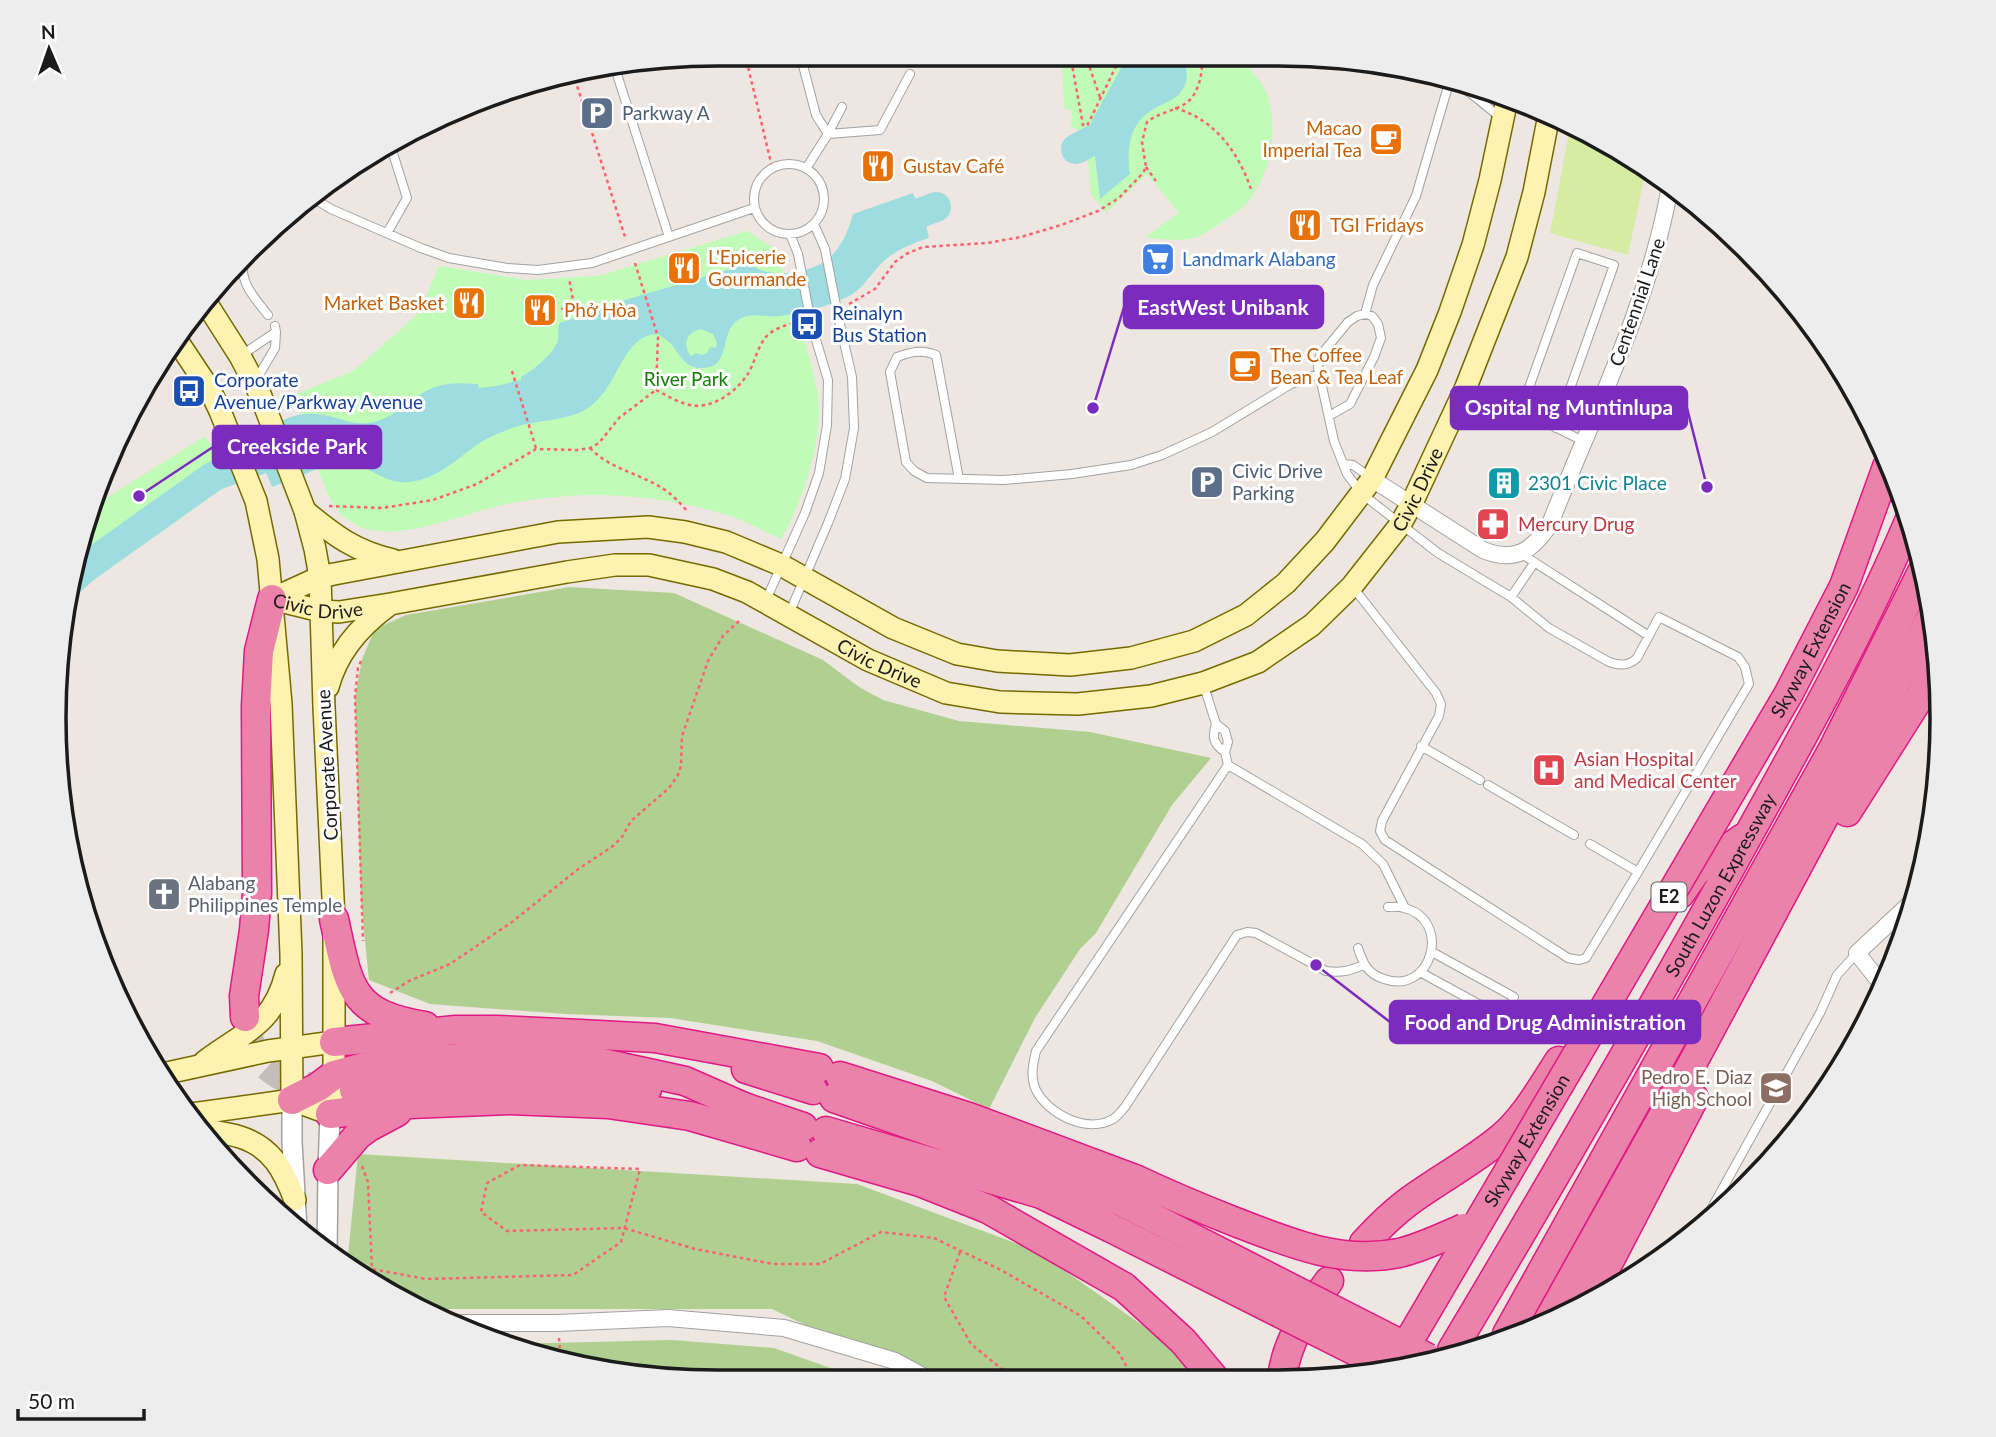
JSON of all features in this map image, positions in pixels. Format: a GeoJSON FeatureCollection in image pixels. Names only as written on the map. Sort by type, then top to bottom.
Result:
{"type":"FeatureCollection","features":[{"type":"Feature","properties":{"kind":"highway","name":"Skyway Extension"},"geometry":{"type":"LineString","coordinates":[[1398,1359],[1789,693],[1844,586],[1883,477]]}},
{"type":"Feature","properties":{"kind":"highway"},"geometry":{"type":"LineString","coordinates":[[1364,1243],[1408,1202],[1503,1137],[1543,1086],[1666,883],[1852,559],[1885,483]]}},
{"type":"Feature","properties":{"kind":"highway","name":"South Luzon Expressway"},"geometry":{"type":"LineString","coordinates":[[1455,1345],[1642,1027],[1884,580],[1903,536]]}},
{"type":"Feature","properties":{"kind":"highway","name":"South Luzon Expressway"},"geometry":{"type":"LineString","coordinates":[[1513,1326],[1833,750],[1916,585]]}},
{"type":"Feature","properties":{"kind":"highway"},"geometry":{"type":"LineString","coordinates":[[245,1017],[244,996],[257,893],[256,706],[259,651],[272,599]]}},
{"type":"Feature","properties":{"kind":"highway"},"geometry":{"type":"LineString","coordinates":[[1555,1308],[1698,1052],[1924,631]]}},
{"type":"Feature","properties":{"kind":"highway"},"geometry":{"type":"LineString","coordinates":[[1596,1287],[1695,1098],[1789,909],[1928,680]]}},
{"type":"Feature","properties":{"kind":"highway"},"geometry":{"type":"LineString","coordinates":[[330,1114],[410,1104],[510,1100],[608,1104],[690,1116],[811,1139],[1041,1194],[1122,1203],[1170,1196],[1293,1245],[1331,1254],[1365,1256],[1398,1253],[1464,1228],[1496,1201],[1661,921],[1696,871],[1748,835]]}},
{"type":"Feature","properties":{"kind":"highway"},"geometry":{"type":"LineString","coordinates":[[334,919],[345,969],[361,1000],[381,1015],[396,1020],[456,1030]]}},
{"type":"Feature","properties":{"kind":"highway"},"geometry":{"type":"LineString","coordinates":[[334,1042],[456,1030],[655,1038],[679,1042],[764,1076],[827,1083],[1122,1203],[1421,1354]]}},
{"type":"Feature","properties":{"kind":"highway"},"geometry":{"type":"LineString","coordinates":[[292,1100],[318,1087],[344,1082],[512,1078],[610,1084],[744,1107],[811,1139],[988,1209],[1125,1287],[1183,1341],[1207,1370]]}},
{"type":"Feature","properties":{"kind":"highway"},"geometry":{"type":"LineString","coordinates":[[328,1170],[369,1127],[410,1104]]}},
{"type":"Feature","properties":{"kind":"highway"},"geometry":{"type":"LineString","coordinates":[[1122,1203],[1381,1362]]}},
{"type":"Feature","properties":{"kind":"highway"},"geometry":{"type":"LineString","coordinates":[[1283,1370],[1309,1308],[1329,1281]]}},
{"type":"Feature","properties":{"kind":"main road","name":"Civic Drive"},"geometry":{"type":"LineString","coordinates":[[272,599],[320,577],[399,561],[558,532],[648,527],[726,541],[781,565],[892,628],[957,654],[997,661],[1070,665],[1132,658],[1194,640],[1246,615],[1286,583],[1325,541],[1367,486],[1427,370],[1450,312],[1473,245],[1504,112]]}},
{"type":"Feature","properties":{"kind":"main road","name":"Civic Drive"},"geometry":{"type":"LineString","coordinates":[[272,599],[321,611],[339,612],[529,578],[615,565],[649,565],[713,579],[766,601],[868,660],[946,693],[1000,702],[1078,704],[1151,696],[1203,683],[1258,662],[1312,625],[1352,586],[1400,525],[1412,505],[1466,387],[1517,257],[1534,192],[1547,125]]}},
{"type":"Feature","properties":{"kind":"main road","name":"Corporate Avenue"},"geometry":{"type":"LineString","coordinates":[[211,310],[257,388],[305,512],[320,577],[334,919],[334,1042],[344,1082],[330,1114]]}},
{"type":"Feature","properties":{"kind":"main road"},"geometry":{"type":"LineString","coordinates":[[182,348],[210,390],[220,411],[256,501],[268,559],[281,704],[291,954],[292,1100]]}},
{"type":"Feature","properties":{"kind":"main road"},"geometry":{"type":"LineString","coordinates":[[305,512],[343,541],[371,555],[399,561]]}},
{"type":"Feature","properties":{"kind":"main road"},"geometry":{"type":"LineString","coordinates":[[324,707],[329,682],[344,650],[370,619],[390,604]]}},
{"type":"Feature","properties":{"kind":"main road"},"geometry":{"type":"LineString","coordinates":[[199,1065],[227,1044],[253,1030],[264,1019],[283,985],[291,954]]}},
{"type":"Feature","properties":{"kind":"main road"},"geometry":{"type":"LineString","coordinates":[[171,1072],[292,1047],[334,1042]]}},
{"type":"Feature","properties":{"kind":"main road"},"geometry":{"type":"LineString","coordinates":[[199,1113],[292,1100],[330,1114]]}},
{"type":"Feature","properties":{"kind":"main road"},"geometry":{"type":"LineString","coordinates":[[215,1132],[241,1137],[265,1150],[277,1161],[295,1200]]}},
{"type":"Feature","properties":{"kind":"street","name":"Centennial Lane"},"geometry":{"type":"LineString","coordinates":[[1520,553],[1542,535],[1549,524],[1630,330],[1649,273],[1668,197]]}},
{"type":"Feature","properties":{"kind":"street"},"geometry":{"type":"LineString","coordinates":[[1367,486],[1412,505],[1483,550],[1507,557],[1520,553]]}},
{"type":"Feature","properties":{"kind":"street"},"geometry":{"type":"LineString","coordinates":[[1876,977],[1857,953],[1899,914]]}},
{"type":"Feature","properties":{"kind":"street"},"geometry":{"type":"LineString","coordinates":[[292,1100],[295,1214]]}},
{"type":"Feature","properties":{"kind":"street","name":"Corporate Avenue"},"geometry":{"type":"LineString","coordinates":[[327,1240],[330,1114]]}},
{"type":"Feature","properties":{"kind":"street"},"geometry":{"type":"LineString","coordinates":[[472,1322],[668,1318],[784,1328],[895,1361],[912,1370]]}},
{"type":"Feature","properties":{"kind":"lane"},"geometry":{"type":"LineString","coordinates":[[803,66],[816,115],[828,134]]}},
{"type":"Feature","properties":{"kind":"lane"},"geometry":{"type":"LineString","coordinates":[[828,134],[880,130],[909,74]]}},
{"type":"Feature","properties":{"kind":"lane"},"geometry":{"type":"LineString","coordinates":[[617,75],[669,237]]}},
{"type":"Feature","properties":{"kind":"lane"},"geometry":{"type":"LineString","coordinates":[[1365,314],[1373,285],[1416,196],[1447,89]]}},
{"type":"Feature","properties":{"kind":"lane"},"geometry":{"type":"LineString","coordinates":[[1484,100],[1504,112]]}},
{"type":"Feature","properties":{"kind":"lane"},"geometry":{"type":"LineString","coordinates":[[807,167],[842,107]]}},
{"type":"Feature","properties":{"kind":"lane"},"geometry":{"type":"LineString","coordinates":[[387,233],[407,198],[393,154]]}},
{"type":"Feature","properties":{"kind":"lane"},"geometry":{"type":"LineString","coordinates":[[788,163],[807,167],[817,176],[823,188],[821,214],[814,224],[803,231],[790,234],[774,232],[761,222],[754,208],[753,192],[760,177],[772,167],[788,163]]}},
{"type":"Feature","properties":{"kind":"lane"},"geometry":{"type":"LineString","coordinates":[[320,202],[449,258],[517,269],[592,263],[754,208]]}},
{"type":"Feature","properties":{"kind":"lane"},"geometry":{"type":"LineString","coordinates":[[789,614],[845,479],[854,428],[852,377],[825,249],[814,224]]}},
{"type":"Feature","properties":{"kind":"lane"},"geometry":{"type":"LineString","coordinates":[[766,601],[819,473],[827,425],[828,380],[807,321],[798,254],[790,234]]}},
{"type":"Feature","properties":{"kind":"lane"},"geometry":{"type":"LineString","coordinates":[[1556,428],[1614,265],[1577,253],[1521,410],[1556,428],[1583,441]]}},
{"type":"Feature","properties":{"kind":"lane"},"geometry":{"type":"LineString","coordinates":[[242,273],[247,286],[268,315]]}},
{"type":"Feature","properties":{"kind":"lane"},"geometry":{"type":"LineString","coordinates":[[1329,416],[1350,404],[1374,357],[1381,338],[1378,324],[1372,316],[1365,314],[1348,322],[1320,356],[1318,374],[1334,441],[1347,474],[1367,486]]}},
{"type":"Feature","properties":{"kind":"lane"},"geometry":{"type":"LineString","coordinates":[[240,356],[275,329],[275,348],[257,388]]}},
{"type":"Feature","properties":{"kind":"lane"},"geometry":{"type":"LineString","coordinates":[[959,479],[936,355],[928,351],[918,351],[897,357],[890,372],[906,462],[914,471],[927,478],[959,479],[1004,480],[1131,465],[1162,455],[1212,432],[1291,384],[1318,374]]}},
{"type":"Feature","properties":{"kind":"lane"},"geometry":{"type":"LineString","coordinates":[[1344,464],[1353,465],[1400,525],[1438,553],[1511,597],[1549,628],[1609,662],[1617,665],[1632,663],[1659,617],[1738,657],[1745,667],[1749,684],[1588,955],[1579,960],[1568,958],[1385,840],[1380,831],[1382,821],[1439,716],[1440,698],[1352,586]]}},
{"type":"Feature","properties":{"kind":"lane"},"geometry":{"type":"LineString","coordinates":[[1520,553],[1649,636]]}},
{"type":"Feature","properties":{"kind":"lane"},"geometry":{"type":"LineString","coordinates":[[1511,597],[1534,562]]}},
{"type":"Feature","properties":{"kind":"lane"},"geometry":{"type":"LineString","coordinates":[[1203,683],[1216,724],[1212,734],[1216,746],[1225,751],[1228,765],[1036,1051],[1032,1069],[1035,1088],[1046,1104],[1079,1123],[1096,1124],[1114,1119],[1125,1107],[1237,935],[1256,933],[1326,971],[1337,973],[1363,965]]}},
{"type":"Feature","properties":{"kind":"lane"},"geometry":{"type":"LineString","coordinates":[[1421,746],[1574,835]]}},
{"type":"Feature","properties":{"kind":"lane"},"geometry":{"type":"LineString","coordinates":[[1228,765],[1362,844],[1383,864],[1405,908]]}},
{"type":"Feature","properties":{"kind":"lane"},"geometry":{"type":"LineString","coordinates":[[1590,844],[1638,873]]}},
{"type":"Feature","properties":{"kind":"lane"},"geometry":{"type":"LineString","coordinates":[[1358,948],[1363,965],[1375,976],[1392,982],[1405,980],[1420,972],[1427,964],[1433,940],[1427,925],[1416,913],[1405,908],[1388,906]]}},
{"type":"Feature","properties":{"kind":"lane"},"geometry":{"type":"LineString","coordinates":[[1420,972],[1504,1018],[1514,998],[1432,952]]}},
{"type":"Feature","properties":{"kind":"lane"},"geometry":{"type":"LineString","coordinates":[[1715,1201],[1820,1013],[1837,975],[1857,953]]}},
{"type":"Feature","properties":{"kind":"path"},"geometry":{"type":"LineString","coordinates":[[748,66],[772,167]]}},
{"type":"Feature","properties":{"kind":"path"},"geometry":{"type":"LineString","coordinates":[[1073,66],[1083,125],[1087,126],[1117,66]]}},
{"type":"Feature","properties":{"kind":"path"},"geometry":{"type":"LineString","coordinates":[[1089,66],[1101,100]]}},
{"type":"Feature","properties":{"kind":"path"},"geometry":{"type":"LineString","coordinates":[[1156,181],[1146,167],[1142,142],[1147,122],[1185,104],[1193,97],[1202,74],[1202,66]]}},
{"type":"Feature","properties":{"kind":"path"},"geometry":{"type":"LineString","coordinates":[[576,83],[658,337],[656,390]]}},
{"type":"Feature","properties":{"kind":"path"},"geometry":{"type":"LineString","coordinates":[[1175,108],[1199,117],[1220,134],[1240,162],[1252,192]]}},
{"type":"Feature","properties":{"kind":"path"},"geometry":{"type":"LineString","coordinates":[[848,305],[875,289],[895,262],[905,254],[923,247],[1010,239],[1061,225],[1098,211],[1119,198],[1146,167]]}},
{"type":"Feature","properties":{"kind":"path"},"geometry":{"type":"LineString","coordinates":[[561,309],[574,306],[567,267]]}},
{"type":"Feature","properties":{"kind":"path"},"geometry":{"type":"LineString","coordinates":[[656,390],[688,405],[716,402],[733,391],[747,375],[765,338],[780,328],[807,321]]}},
{"type":"Feature","properties":{"kind":"path"},"geometry":{"type":"LineString","coordinates":[[512,371],[537,449]]}},
{"type":"Feature","properties":{"kind":"path"},"geometry":{"type":"LineString","coordinates":[[328,506],[382,508],[433,500],[477,484],[537,449],[590,448],[599,443],[619,418],[656,390]]}},
{"type":"Feature","properties":{"kind":"path"},"geometry":{"type":"LineString","coordinates":[[590,448],[609,463],[656,484],[677,499],[686,510]]}},
{"type":"Feature","properties":{"kind":"path"},"geometry":{"type":"LineString","coordinates":[[383,999],[409,981],[450,964],[512,922],[577,870],[614,846],[631,821],[669,788],[681,766],[682,736],[708,661],[723,636],[739,621]]}},
{"type":"Feature","properties":{"kind":"path"},"geometry":{"type":"LineString","coordinates":[[362,659],[358,668],[355,696],[364,951]]}},
{"type":"Feature","properties":{"kind":"path"},"geometry":{"type":"LineString","coordinates":[[348,1146],[358,1154],[368,1182],[372,1269],[426,1279],[573,1275],[621,1242],[624,1228],[640,1169],[520,1165],[487,1183],[481,1212],[507,1231],[624,1228],[695,1249],[773,1264],[820,1264],[881,1232],[934,1238],[1001,1270],[1080,1317],[1119,1353],[1129,1370]]}},
{"type":"Feature","properties":{"kind":"path"},"geometry":{"type":"LineString","coordinates":[[960,1251],[944,1297],[971,1345],[1003,1370]]}},
{"type":"Feature","properties":{"kind":"path"},"geometry":{"type":"LineString","coordinates":[[557,1322],[560,1350]]}},
{"type":"Feature","properties":{"kind":"green space"},"geometry":{"type":"Polygon","coordinates":[[[1062,66],[1247,66],[1264,87],[1270,105],[1272,134],[1268,162],[1258,188],[1244,206],[1207,232],[1196,237],[1175,240],[1145,237],[1179,213],[1147,174],[1106,213],[1091,194],[1085,130],[1077,130],[1071,126],[1072,111],[1064,108],[1062,66]]]}},
{"type":"Feature","properties":{"kind":"green space"},"geometry":{"type":"Polygon","coordinates":[[[1569,135],[1644,179],[1628,255],[1550,233],[1569,135]]]}},
{"type":"Feature","properties":{"kind":"green space","name":"River Park"},"geometry":{"type":"Polygon","coordinates":[[[747,231],[776,250],[804,337],[819,408],[811,467],[781,539],[741,520],[710,510],[657,499],[621,496],[577,495],[525,501],[390,532],[370,530],[353,523],[333,504],[314,457],[296,394],[353,371],[419,313],[439,266],[527,280],[598,276],[747,231]]]}},
{"type":"Feature","properties":{"kind":"green space"},"geometry":{"type":"Polygon","coordinates":[[[205,436],[221,462],[189,481],[88,554],[105,499],[205,436]]]}},
{"type":"Feature","properties":{"kind":"green space"},"geometry":{"type":"Polygon","coordinates":[[[569,587],[674,593],[823,660],[859,687],[883,700],[959,721],[1090,732],[1211,758],[1172,805],[1096,933],[1080,949],[1035,1018],[989,1109],[932,1081],[817,1041],[670,1018],[430,1004],[369,980],[361,901],[355,697],[362,659],[375,629],[406,615],[569,587]]]}},
{"type":"Feature","properties":{"kind":"green space"},"geometry":{"type":"Polygon","coordinates":[[[358,1154],[857,1184],[1037,1251],[1206,1370],[898,1370],[772,1309],[443,1309],[392,1283],[348,1255],[358,1154]]]}},
{"type":"Feature","properties":{"kind":"green space"},"geometry":{"type":"Polygon","coordinates":[[[672,1340],[774,1348],[836,1370],[676,1369],[591,1358],[534,1343],[672,1340]]]}},
{"type":"Feature","properties":{"kind":"water"},"geometry":{"type":"Polygon","coordinates":[[[1122,66],[1185,66],[1186,82],[1178,95],[1148,113],[1136,127],[1130,144],[1130,174],[1100,199],[1091,122],[1122,66]]]}},
{"type":"Feature","properties":{"kind":"water"},"geometry":{"type":"Polygon","coordinates":[[[913,193],[916,200],[920,199],[929,238],[889,257],[864,284],[839,301],[797,313],[743,317],[732,325],[722,356],[712,366],[692,366],[660,335],[645,337],[626,355],[603,394],[593,405],[570,416],[525,424],[496,435],[429,477],[400,482],[354,463],[335,459],[272,487],[251,436],[278,422],[299,415],[315,414],[357,423],[374,422],[391,415],[440,385],[478,384],[479,388],[521,380],[521,377],[552,351],[558,340],[560,323],[625,300],[748,264],[776,273],[813,268],[838,249],[853,214],[913,193]],[[701,329],[689,336],[686,343],[691,356],[707,353],[710,347],[716,348],[713,334],[701,329]]]}},
{"type":"Feature","properties":{"kind":"waterway"},"geometry":{"type":"LineString","coordinates":[[1076,149],[1110,131],[1149,66]]}},
{"type":"Feature","properties":{"kind":"waterway"},"geometry":{"type":"LineString","coordinates":[[885,226],[936,207]]}},
{"type":"Feature","properties":{"kind":"waterway"},"geometry":{"type":"LineString","coordinates":[[85,568],[214,476],[299,445]]}},
{"type":"Feature","properties":{"kind":"tunnel"},"geometry":{"type":"LineString","coordinates":[[247,1031],[251,1044],[264,1064],[294,1082],[319,1088]]}},
{"type":"Feature","properties":{"kind":"place","name":"Parkway A"},"geometry":{"type":"Point","coordinates":[597,113]}},
{"type":"Feature","properties":{"kind":"place","name":"Macao Imperial Tea"},"geometry":{"type":"Point","coordinates":[1386,139]}},
{"type":"Feature","properties":{"kind":"place","name":"Gustav Café"},"geometry":{"type":"Point","coordinates":[878,166]}},
{"type":"Feature","properties":{"kind":"place","name":"TGI Fridays"},"geometry":{"type":"Point","coordinates":[1305,225]}},
{"type":"Feature","properties":{"kind":"place","name":"Landmark Alabang"},"geometry":{"type":"Point","coordinates":[1158,259]}},
{"type":"Feature","properties":{"kind":"place","name":"L'Epicerie Gourmande"},"geometry":{"type":"Point","coordinates":[684,268]}},
{"type":"Feature","properties":{"kind":"place","name":"Market Basket"},"geometry":{"type":"Point","coordinates":[469,303]}},
{"type":"Feature","properties":{"kind":"place","name":"Phở Hòa"},"geometry":{"type":"Point","coordinates":[540,310]}},
{"type":"Feature","properties":{"kind":"place","name":"Reinalyn Bus Station"},"geometry":{"type":"Point","coordinates":[807,324]}},
{"type":"Feature","properties":{"kind":"place","name":"The Coffee Bean & Tea Leaf"},"geometry":{"type":"Point","coordinates":[1245,366]}},
{"type":"Feature","properties":{"kind":"place","name":"Corporate Avenue/Parkway Avenue"},"geometry":{"type":"Point","coordinates":[189,391]}},
{"type":"Feature","properties":{"kind":"place","name":"EastWest Unibank"},"geometry":{"type":"Point","coordinates":[1093,408]}},
{"type":"Feature","properties":{"kind":"place","name":"Civic Drive Parking"},"geometry":{"type":"Point","coordinates":[1207,482]}},
{"type":"Feature","properties":{"kind":"place","name":"2301 Civic Place"},"geometry":{"type":"Point","coordinates":[1504,483]}},
{"type":"Feature","properties":{"kind":"place","name":"Ospital ng Muntinlupa"},"geometry":{"type":"Point","coordinates":[1707,487]}},
{"type":"Feature","properties":{"kind":"place","name":"Creekside Park"},"geometry":{"type":"Point","coordinates":[139,496]}},
{"type":"Feature","properties":{"kind":"place","name":"Mercury Drug"},"geometry":{"type":"Point","coordinates":[1493,524]}},
{"type":"Feature","properties":{"kind":"place","name":"Asian Hospital and Medical Center"},"geometry":{"type":"Point","coordinates":[1549,770]}},
{"type":"Feature","properties":{"kind":"place","name":"Alabang Philippines Temple"},"geometry":{"type":"Point","coordinates":[164,894]}},
{"type":"Feature","properties":{"kind":"place","name":"Food and Drug Administration"},"geometry":{"type":"Point","coordinates":[1316,965]}},
{"type":"Feature","properties":{"kind":"place","name":"Pedro E. Diaz High School"},"geometry":{"type":"Point","coordinates":[1776,1088]}}]}
